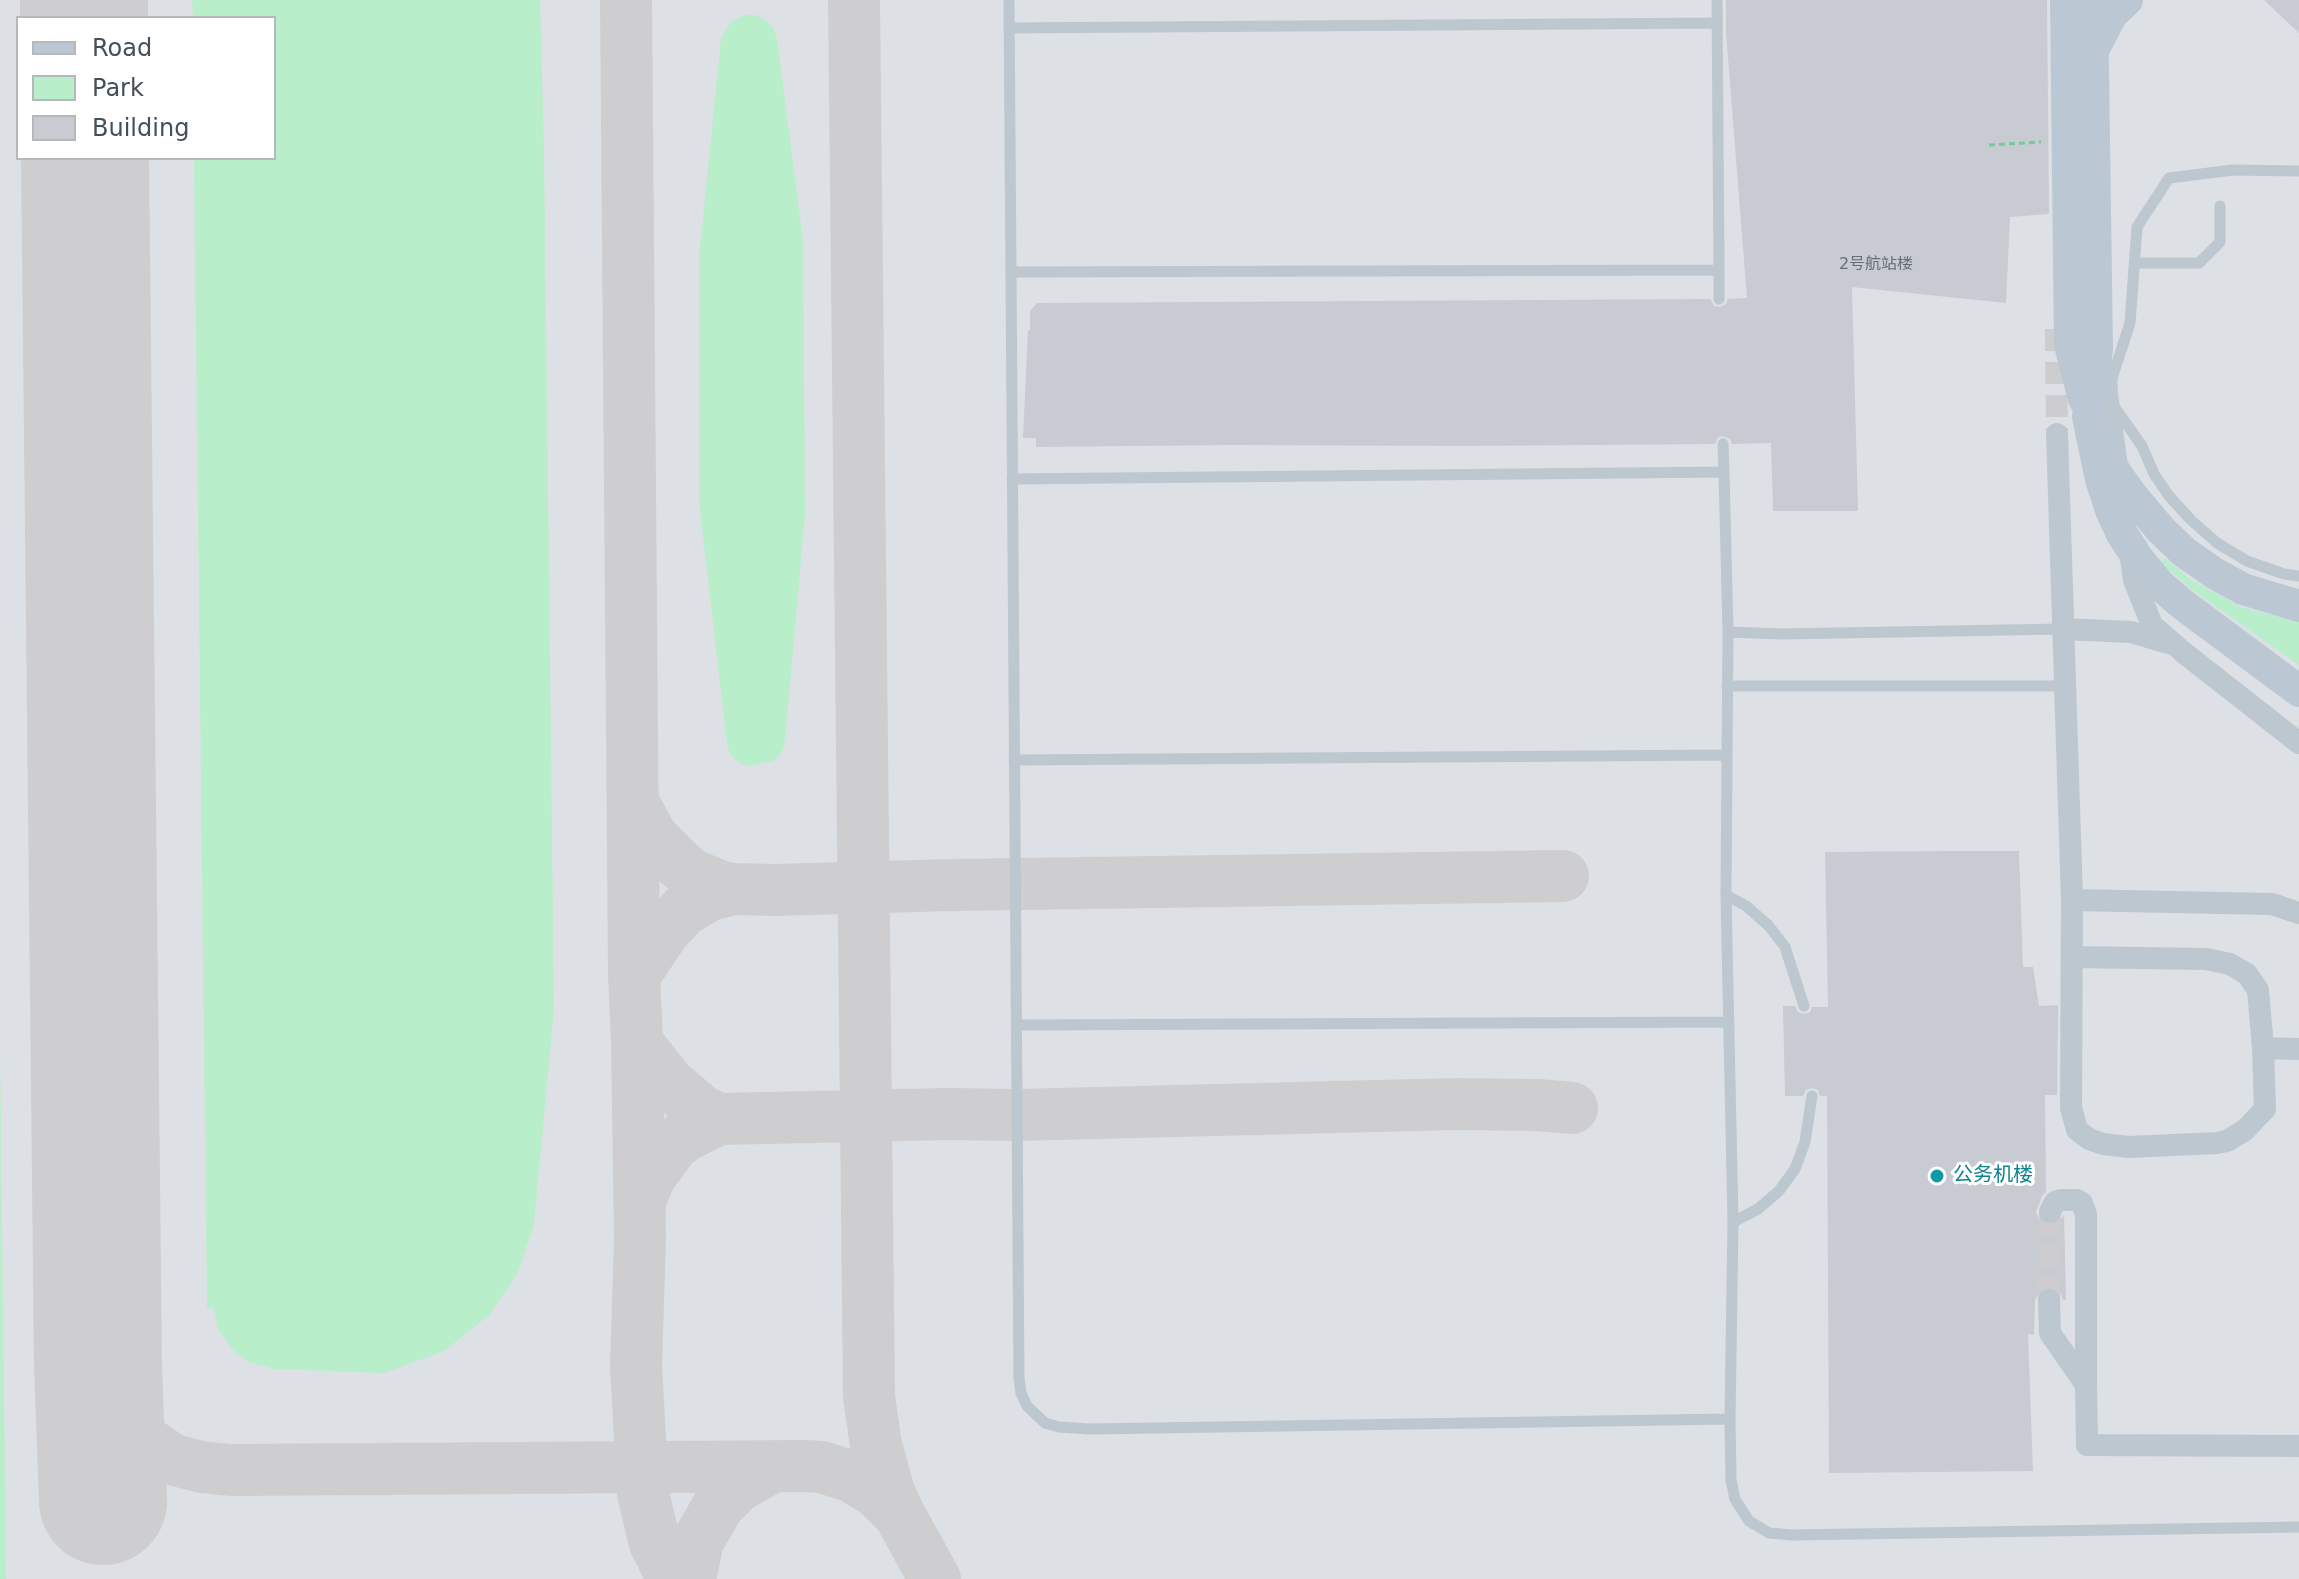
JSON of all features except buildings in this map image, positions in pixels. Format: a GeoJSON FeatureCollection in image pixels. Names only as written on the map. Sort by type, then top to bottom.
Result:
{"type":"FeatureCollection","features":[{"type":"Feature","properties":{"kind":"main road"},"geometry":{"type":"LineString","coordinates":[[2066,0],[2070,345],[2096,416],[2108,464],[2161,530],[2184,552],[2243,589],[2299,606]]}},
{"type":"Feature","properties":{"kind":"main road"},"geometry":{"type":"LineString","coordinates":[[2095,0],[2096,416],[2101,479],[2122,534],[2160,585],[2299,691]]}},
{"type":"Feature","properties":{"kind":"main road"},"geometry":{"type":"LineString","coordinates":[[2093,50],[2112,14],[2127,0]]}},
{"type":"Feature","properties":{"kind":"street"},"geometry":{"type":"LineString","coordinates":[[2095,0],[2096,416],[2134,580],[2152,625],[2299,743]]}},
{"type":"Feature","properties":{"kind":"street"},"geometry":{"type":"LineString","coordinates":[[2057,434],[2072,900],[2071,1108],[2077,1130],[2103,1144],[2129,1147],[2217,1143],[2245,1130],[2265,1109],[2258,990],[2247,974],[2230,964],[2206,959],[2073,957]]}},
{"type":"Feature","properties":{"kind":"street"},"geometry":{"type":"LineString","coordinates":[[2063,629],[2131,632],[2162,640],[2183,652]]}},
{"type":"Feature","properties":{"kind":"street"},"geometry":{"type":"LineString","coordinates":[[2072,900],[2272,904],[2299,913]]}},
{"type":"Feature","properties":{"kind":"street"},"geometry":{"type":"LineString","coordinates":[[2263,1048],[2299,1049]]}},
{"type":"Feature","properties":{"kind":"street"},"geometry":{"type":"LineString","coordinates":[[2050,1212],[2055,1202],[2077,1200],[2082,1203],[2086,1214],[2087,1445],[2299,1446]]}},
{"type":"Feature","properties":{"kind":"street"},"geometry":{"type":"LineString","coordinates":[[2049,1300],[2050,1333],[2086,1385]]}},
{"type":"Feature","properties":{"kind":"lane"},"geometry":{"type":"LineString","coordinates":[[1009,0],[1019,1378],[1027,1406],[1045,1423],[1089,1429],[1730,1419]]}},
{"type":"Feature","properties":{"kind":"lane"},"geometry":{"type":"LineString","coordinates":[[1717,0],[1719,299]]}},
{"type":"Feature","properties":{"kind":"lane"},"geometry":{"type":"LineString","coordinates":[[1009,28],[1717,23]]}},
{"type":"Feature","properties":{"kind":"lane"},"geometry":{"type":"LineString","coordinates":[[2299,171],[2233,170],[2169,178],[2137,227],[2130,323],[2096,416],[2142,446],[2154,474],[2169,496],[2217,543],[2247,561],[2299,576]]}},
{"type":"Feature","properties":{"kind":"lane"},"geometry":{"type":"LineString","coordinates":[[2135,263],[2199,263],[2220,242],[2220,206]]}},
{"type":"Feature","properties":{"kind":"lane"},"geometry":{"type":"LineString","coordinates":[[1013,272],[1719,270]]}},
{"type":"Feature","properties":{"kind":"lane"},"geometry":{"type":"LineString","coordinates":[[1723,444],[1728,632],[1726,895],[1733,1222],[1730,1419],[1731,1480],[1735,1499],[1749,1521],[1769,1533],[1792,1535],[2299,1527]]}},
{"type":"Feature","properties":{"kind":"lane"},"geometry":{"type":"LineString","coordinates":[[1012,479],[1724,472]]}},
{"type":"Feature","properties":{"kind":"lane"},"geometry":{"type":"LineString","coordinates":[[1728,632],[1781,634],[2063,629]]}},
{"type":"Feature","properties":{"kind":"lane"},"geometry":{"type":"LineString","coordinates":[[1727,686],[2064,686]]}},
{"type":"Feature","properties":{"kind":"lane"},"geometry":{"type":"LineString","coordinates":[[1014,760],[1727,755]]}},
{"type":"Feature","properties":{"kind":"lane"},"geometry":{"type":"LineString","coordinates":[[1726,895],[1746,906],[1768,925],[1785,947],[1804,1006]]}},
{"type":"Feature","properties":{"kind":"lane"},"geometry":{"type":"LineString","coordinates":[[1017,1025],[1729,1022]]}},
{"type":"Feature","properties":{"kind":"lane"},"geometry":{"type":"LineString","coordinates":[[1733,1222],[1758,1209],[1779,1191],[1795,1169],[1805,1142],[1812,1096]]}},
{"type":"Feature","properties":{"kind":"path"},"geometry":{"type":"LineString","coordinates":[[1989,145],[2067,140]]}},
{"type":"Feature","properties":{"kind":"shaded area"},"geometry":{"type":"Polygon","coordinates":[[[0,0],[2299,0],[2299,1579],[0,1579],[0,0]]]}},
{"type":"Feature","properties":{"kind":"green space"},"geometry":{"type":"Polygon","coordinates":[[[192,0],[540,0],[554,1008],[534,1223],[518,1273],[489,1315],[444,1351],[384,1373],[275,1369],[249,1362],[234,1351],[218,1329],[214,1309],[207,1308],[194,160],[276,160],[276,16],[193,16],[192,0]]]}},
{"type":"Feature","properties":{"kind":"green space"},"geometry":{"type":"Polygon","coordinates":[[[744,15],[765,19],[774,29],[777,39],[803,240],[805,514],[785,740],[775,760],[750,766],[734,758],[727,743],[699,502],[699,258],[721,39],[731,22],[744,15]]]}},
{"type":"Feature","properties":{"kind":"green space"},"geometry":{"type":"Polygon","coordinates":[[[2165,558],[2191,580],[2241,607],[2299,622],[2299,665],[2191,589],[2161,562],[2165,558]]]}},
{"type":"Feature","properties":{"kind":"green space"},"geometry":{"type":"Polygon","coordinates":[[[0,1049],[6,1579],[0,1579],[0,1049]]]}},
{"type":"Feature","properties":{"kind":"taxiway"},"geometry":{"type":"LineString","coordinates":[[626,0],[634,976],[640,1239],[636,1365],[643,1494],[655,1543],[673,1579]]}},
{"type":"Feature","properties":{"kind":"taxiway"},"geometry":{"type":"LineString","coordinates":[[854,0],[869,1397],[876,1445],[889,1492],[935,1579]]}},
{"type":"Feature","properties":{"kind":"taxiway"},"geometry":{"type":"LineString","coordinates":[[634,804],[652,837],[679,864],[692,875],[733,889],[1563,876]]}},
{"type":"Feature","properties":{"kind":"taxiway"},"geometry":{"type":"LineString","coordinates":[[634,976],[665,930],[684,910],[710,895],[733,889]]}},
{"type":"Feature","properties":{"kind":"taxiway"},"geometry":{"type":"LineString","coordinates":[[637,1040],[669,1083],[702,1111],[719,1119]]}},
{"type":"Feature","properties":{"kind":"taxiway"},"geometry":{"type":"LineString","coordinates":[[640,1204],[651,1175],[673,1145],[719,1119],[1457,1104],[1572,1108]]}},
{"type":"Feature","properties":{"kind":"taxiway"},"geometry":{"type":"LineString","coordinates":[[98,1365],[111,1398],[142,1439],[171,1459],[201,1467],[231,1470],[821,1467],[851,1476],[877,1492],[899,1514]]}},
{"type":"Feature","properties":{"kind":"taxiway"},"geometry":{"type":"LineString","coordinates":[[690,1579],[698,1541],[718,1506],[737,1487],[772,1467]]}},
{"type":"Feature","properties":{"kind":"runway"},"geometry":{"type":"LineString","coordinates":[[84,0],[84,16]]}},
{"type":"Feature","properties":{"kind":"runway"},"geometry":{"type":"LineString","coordinates":[[85,160],[98,1365],[103,1501]]}},
{"type":"Feature","properties":{"kind":"tunnel"},"geometry":{"type":"LineString","coordinates":[[2056,329],[2057,434]]}},
{"type":"Feature","properties":{"kind":"tunnel"},"geometry":{"type":"LineString","coordinates":[[2049,1300],[2050,1212]]}},
{"type":"Feature","properties":{"kind":"place","name":"公务机楼"},"geometry":{"type":"Point","coordinates":[1937,1176]}}]}
